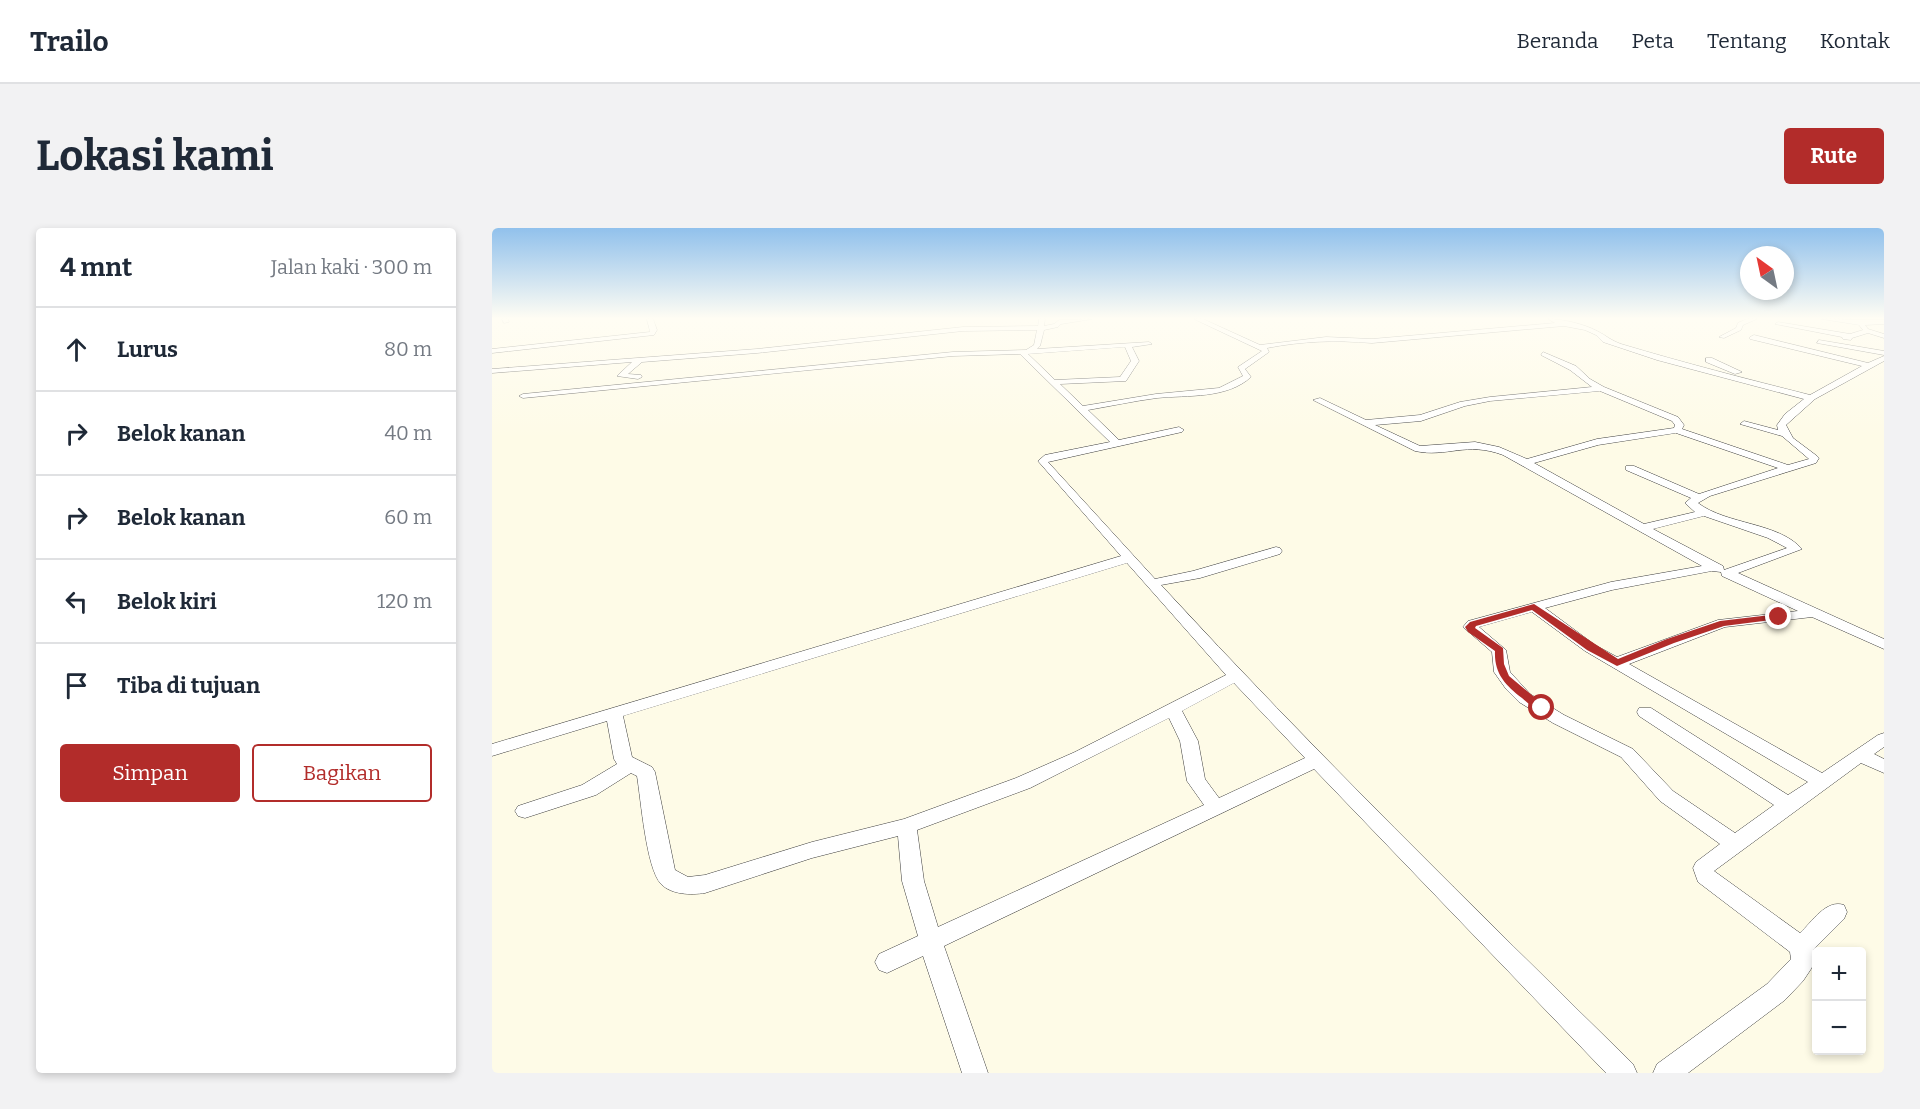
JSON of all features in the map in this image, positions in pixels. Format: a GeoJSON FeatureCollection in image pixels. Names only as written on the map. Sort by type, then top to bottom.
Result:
{"type":"FeatureCollection","features":[{"type":"Feature","properties":{"kind":"street"},"geometry":{"type":"LineString","coordinates":[[492,371],[654,358]]}},
{"type":"Feature","properties":{"kind":"street"},"geometry":{"type":"LineString","coordinates":[[523,396],[908,358]]}},
{"type":"Feature","properties":{"kind":"street"},"geometry":{"type":"LineString","coordinates":[[1028,358],[1118,443]]}},
{"type":"Feature","properties":{"kind":"street"},"geometry":{"type":"LineString","coordinates":[[1128,401],[1122,390],[1124,379],[1129,367],[1135,361],[1134,358]]}},
{"type":"Feature","properties":{"kind":"street"},"geometry":{"type":"LineString","coordinates":[[1082,409],[1171,394],[1209,392],[1235,385],[1247,377],[1241,369],[1257,358]]}},
{"type":"Feature","properties":{"kind":"street"},"geometry":{"type":"LineString","coordinates":[[1552,358],[1573,368],[1587,381],[1601,389],[1672,417],[1680,425],[1677,430]]}},
{"type":"Feature","properties":{"kind":"street"},"geometry":{"type":"LineString","coordinates":[[1662,358],[1811,398]]}},
{"type":"Feature","properties":{"kind":"street"},"geometry":{"type":"LineString","coordinates":[[1840,358],[1868,365]]}},
{"type":"Feature","properties":{"kind":"street"},"geometry":{"type":"LineString","coordinates":[[1783,434],[1781,425],[1784,419],[1811,398],[1883,358]]}},
{"type":"Feature","properties":{"kind":"street"},"geometry":{"type":"LineString","coordinates":[[638,377],[621,376],[639,360]]}},
{"type":"Feature","properties":{"kind":"street"},"geometry":{"type":"LineString","coordinates":[[1683,365],[1715,361],[1780,389]]}},
{"type":"Feature","properties":{"kind":"street"},"geometry":{"type":"LineString","coordinates":[[1054,382],[1124,379]]}},
{"type":"Feature","properties":{"kind":"street"},"geometry":{"type":"LineString","coordinates":[[1362,423],[1420,418],[1463,404],[1490,399],[1601,389]]}},
{"type":"Feature","properties":{"kind":"street"},"geometry":{"type":"LineString","coordinates":[[1317,400],[1418,449],[1431,450],[1471,444],[1528,462],[1543,474],[1720,570],[1884,645]]}},
{"type":"Feature","properties":{"kind":"street"},"geometry":{"type":"LineString","coordinates":[[1734,843],[1666,795],[1644,773],[1636,760],[1627,753],[1557,718],[1512,685],[1501,670],[1500,650],[1470,627],[1611,585],[1720,570],[1796,549],[1782,540],[1707,512],[1691,503],[1697,497],[1808,464],[1814,458],[1783,434],[1744,424]]}},
{"type":"Feature","properties":{"kind":"street"},"geometry":{"type":"LineString","coordinates":[[1179,430],[1053,456],[1043,461],[1236,676],[1404,851],[1624,1073]]}},
{"type":"Feature","properties":{"kind":"street"},"geometry":{"type":"LineString","coordinates":[[1528,462],[1597,442],[1677,430],[1791,469]]}},
{"type":"Feature","properties":{"kind":"street"},"geometry":{"type":"LineString","coordinates":[[1630,468],[1697,497]]}},
{"type":"Feature","properties":{"kind":"street"},"geometry":{"type":"LineString","coordinates":[[1643,528],[1707,512]]}},
{"type":"Feature","properties":{"kind":"street"},"geometry":{"type":"LineString","coordinates":[[1153,583],[1195,575],[1276,551]]}},
{"type":"Feature","properties":{"kind":"street"},"geometry":{"type":"LineString","coordinates":[[492,750],[1129,558]]}},
{"type":"Feature","properties":{"kind":"street"},"geometry":{"type":"LineString","coordinates":[[1534,607],[1590,648],[1823,782]]}},
{"type":"Feature","properties":{"kind":"street"},"geometry":{"type":"LineString","coordinates":[[1617,663],[1723,623],[1814,613]]}},
{"type":"Feature","properties":{"kind":"street"},"geometry":{"type":"LineString","coordinates":[[614,712],[623,759],[646,772],[658,846],[667,876],[674,882],[688,886],[727,878],[812,850],[907,826],[1023,783],[1173,710],[1236,676]]}},
{"type":"Feature","properties":{"kind":"street"},"geometry":{"type":"LineString","coordinates":[[1173,710],[1190,741],[1196,781],[1216,807]]}},
{"type":"Feature","properties":{"kind":"street"},"geometry":{"type":"LineString","coordinates":[[1645,712],[1788,805]]}},
{"type":"Feature","properties":{"kind":"street"},"geometry":{"type":"LineString","coordinates":[[1666,1073],[1776,992],[1800,966],[1804,956],[1801,947],[1705,876],[1703,868],[1705,864],[1884,739]]}},
{"type":"Feature","properties":{"kind":"street"},"geometry":{"type":"LineString","coordinates":[[1862,756],[1884,767]]}},
{"type":"Feature","properties":{"kind":"street"},"geometry":{"type":"LineString","coordinates":[[887,962],[1317,760]]}},
{"type":"Feature","properties":{"kind":"street"},"geometry":{"type":"LineString","coordinates":[[525,811],[589,790],[630,765]]}},
{"type":"Feature","properties":{"kind":"street"},"geometry":{"type":"LineString","coordinates":[[907,826],[913,881],[930,941],[975,1073]]}},
{"type":"Feature","properties":{"kind":"street"},"geometry":{"type":"LineString","coordinates":[[1801,947],[1836,912]]}},
{"type":"Feature","properties":{"kind":"route"},"geometry":{"type":"LineString","coordinates":[[1542,708],[1512,685],[1501,670],[1500,650],[1472,630],[1470,627],[1473,624],[1534,607],[1590,648],[1617,663],[1685,635],[1723,623],[1779,617]]}}]}
